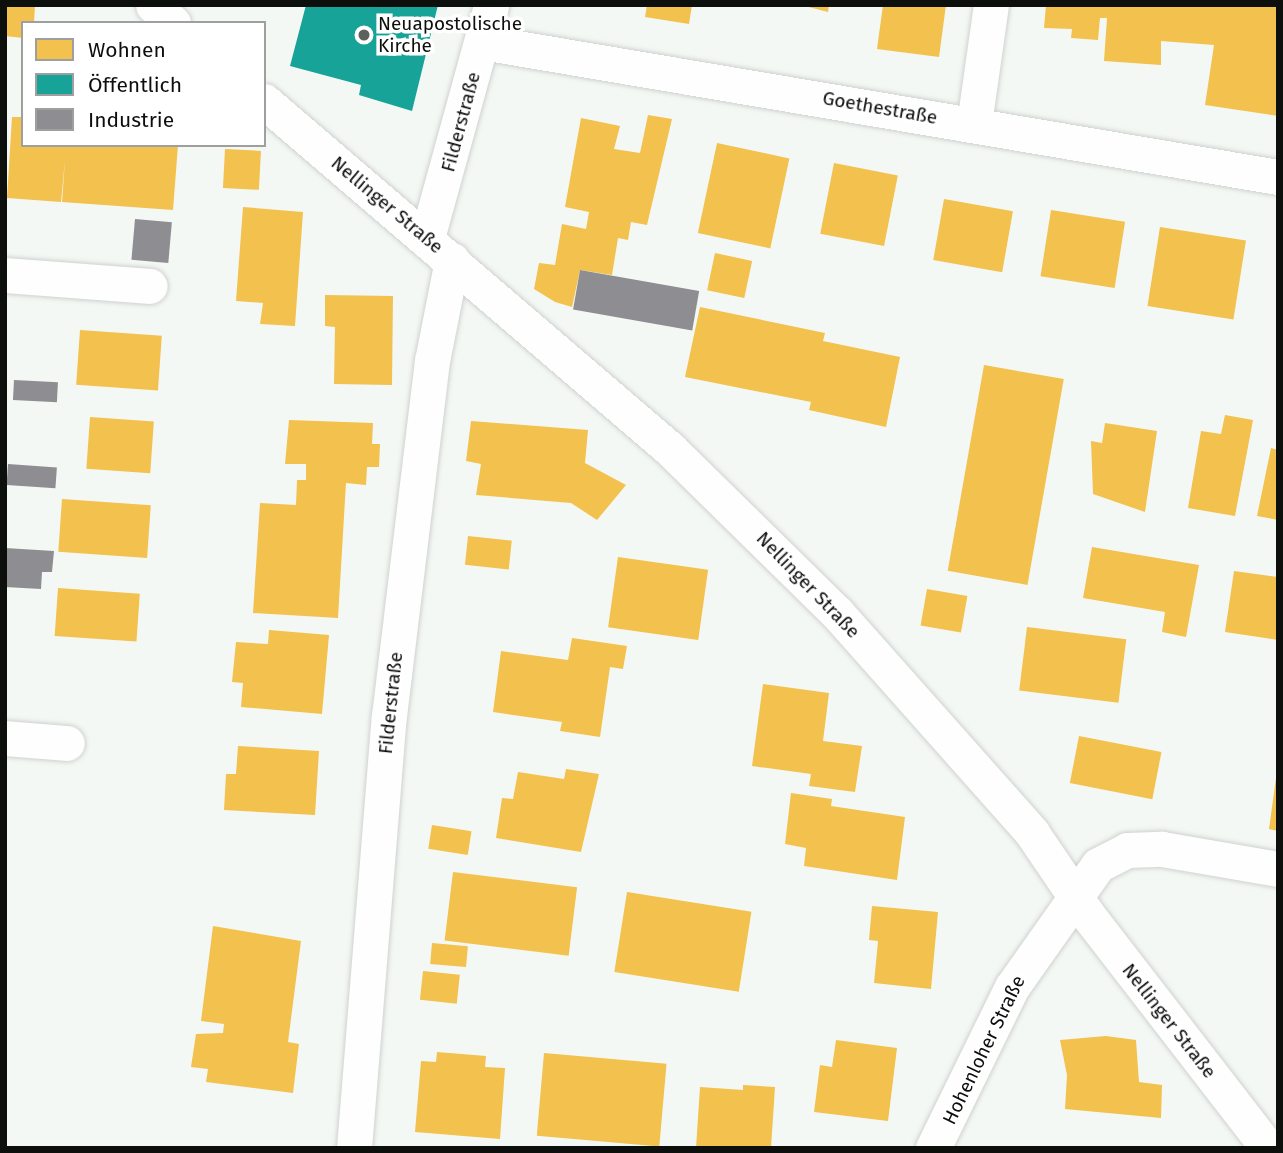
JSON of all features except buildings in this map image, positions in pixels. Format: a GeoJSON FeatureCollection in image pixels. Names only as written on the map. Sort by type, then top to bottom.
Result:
{"type":"FeatureCollection","features":[{"type":"Feature","properties":{"kind":"street"},"geometry":{"type":"LineString","coordinates":[[153,5],[171,21]]}},
{"type":"Feature","properties":{"kind":"street","name":"Filderstraße"},"geometry":{"type":"LineString","coordinates":[[354,1148],[391,702],[432,362],[440,249],[491,5]]}},
{"type":"Feature","properties":{"kind":"street"},"geometry":{"type":"LineString","coordinates":[[974,124],[991,5]]}},
{"type":"Feature","properties":{"kind":"street","name":"Goethestraße"},"geometry":{"type":"LineString","coordinates":[[482,42],[1278,177]]}},
{"type":"Feature","properties":{"kind":"street","name":"Nellinger Straße"},"geometry":{"type":"LineString","coordinates":[[266,103],[440,249],[764,538],[905,686],[1032,833],[1073,894],[1268,1148]]}},
{"type":"Feature","properties":{"kind":"street"},"geometry":{"type":"LineString","coordinates":[[5,275],[150,286]]}},
{"type":"Feature","properties":{"kind":"street"},"geometry":{"type":"LineString","coordinates":[[5,738],[67,743]]}},
{"type":"Feature","properties":{"kind":"street","name":"Hohenloher Straße"},"geometry":{"type":"LineString","coordinates":[[935,1147],[1012,987],[1073,894],[1098,865],[1127,850],[1180,850],[1278,869]]}},
{"type":"Feature","properties":{"kind":"place","name":"Neuapostolische Kirche"},"geometry":{"type":"Point","coordinates":[364,35]}}]}
